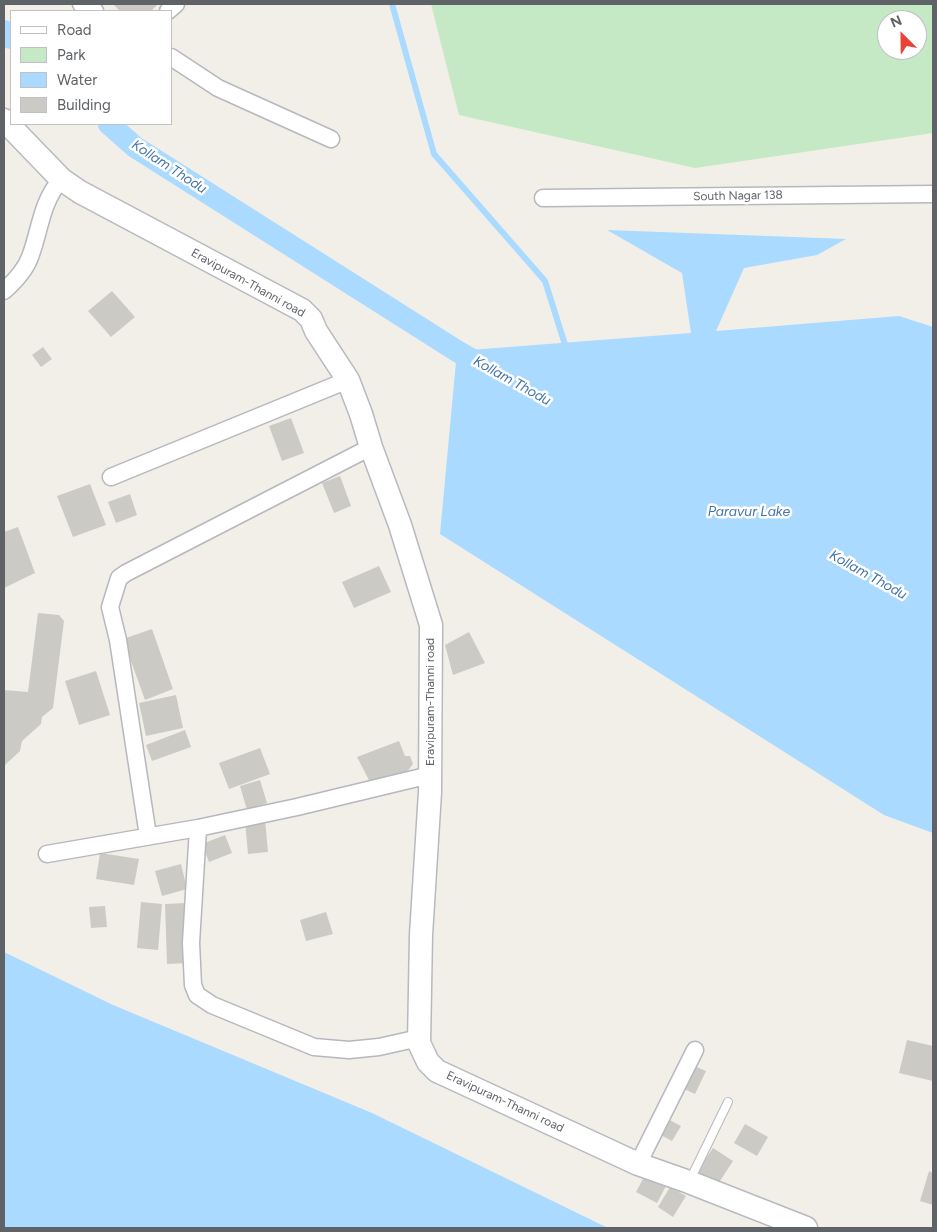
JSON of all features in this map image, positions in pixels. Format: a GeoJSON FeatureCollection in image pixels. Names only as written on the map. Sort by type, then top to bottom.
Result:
{"type":"FeatureCollection","features":[{"type":"Feature","properties":{"kind":"main road","name":"Eravipuram-Thanni road"},"geometry":{"type":"LineString","coordinates":[[4,120],[61,179],[80,192],[302,310],[311,319],[316,331],[348,380],[400,525],[431,625],[430,792],[421,935],[419,1038],[424,1057],[438,1071],[638,1164],[806,1228]]}},
{"type":"Feature","properties":{"kind":"street"},"geometry":{"type":"LineString","coordinates":[[81,4],[93,10]]}},
{"type":"Feature","properties":{"kind":"street"},"geometry":{"type":"LineString","coordinates":[[172,58],[218,88],[331,140]]}},
{"type":"Feature","properties":{"kind":"street"},"geometry":{"type":"LineString","coordinates":[[4,291],[15,282],[29,259],[51,191],[61,179]]}},
{"type":"Feature","properties":{"kind":"street","name":"South Nagar 138"},"geometry":{"type":"LineString","coordinates":[[544,198],[933,194]]}},
{"type":"Feature","properties":{"kind":"street"},"geometry":{"type":"LineString","coordinates":[[111,477],[348,380]]}},
{"type":"Feature","properties":{"kind":"street"},"geometry":{"type":"LineString","coordinates":[[148,836],[118,640],[110,607],[119,578],[371,447]]}},
{"type":"Feature","properties":{"kind":"street"},"geometry":{"type":"LineString","coordinates":[[47,854],[198,828],[298,807],[430,775]]}},
{"type":"Feature","properties":{"kind":"street"},"geometry":{"type":"LineString","coordinates":[[198,828],[191,943],[192,985],[197,995],[212,1005],[314,1047],[349,1050],[379,1047],[419,1038]]}},
{"type":"Feature","properties":{"kind":"street"},"geometry":{"type":"LineString","coordinates":[[638,1164],[695,1050]]}},
{"type":"Feature","properties":{"kind":"lane"},"geometry":{"type":"LineString","coordinates":[[689,1182],[728,1102]]}},
{"type":"Feature","properties":{"kind":"green space"},"geometry":{"type":"Polygon","coordinates":[[[431,4],[933,4],[933,133],[695,168],[459,115],[431,4]]]}},
{"type":"Feature","properties":{"kind":"water","name":"Paravur Lake"},"geometry":{"type":"Polygon","coordinates":[[[607,230],[846,239],[817,255],[744,268],[716,331],[899,316],[933,327],[933,833],[884,815],[440,534],[457,351],[691,333],[682,273],[607,230]]]}},
{"type":"Feature","properties":{"kind":"water"},"geometry":{"type":"Polygon","coordinates":[[[4,952],[113,1005],[372,1113],[608,1228],[4,1228],[4,952]]]}},
{"type":"Feature","properties":{"kind":"building"},"geometry":{"type":"Polygon","coordinates":[[[113,4],[158,4],[152,10],[119,10],[113,4]]]}},
{"type":"Feature","properties":{"kind":"building"},"geometry":{"type":"Polygon","coordinates":[[[112,291],[135,317],[111,337],[88,311],[112,291]]]}},
{"type":"Feature","properties":{"kind":"building"},"geometry":{"type":"Polygon","coordinates":[[[43,347],[52,359],[41,367],[32,355],[43,347]]]}},
{"type":"Feature","properties":{"kind":"building"},"geometry":{"type":"Polygon","coordinates":[[[291,418],[304,453],[282,461],[269,426],[291,418]]]}},
{"type":"Feature","properties":{"kind":"building"},"geometry":{"type":"Polygon","coordinates":[[[340,476],[351,506],[334,513],[322,483],[340,476]]]}},
{"type":"Feature","properties":{"kind":"building"},"geometry":{"type":"Polygon","coordinates":[[[90,484],[106,525],[73,537],[57,496],[90,484]]]}},
{"type":"Feature","properties":{"kind":"building"},"geometry":{"type":"Polygon","coordinates":[[[130,494],[137,515],[116,523],[108,502],[130,494]]]}},
{"type":"Feature","properties":{"kind":"building"},"geometry":{"type":"Polygon","coordinates":[[[18,527],[35,573],[4,588],[4,532],[18,527]]]}},
{"type":"Feature","properties":{"kind":"building"},"geometry":{"type":"Polygon","coordinates":[[[379,566],[391,592],[354,608],[342,582],[379,566]]]}},
{"type":"Feature","properties":{"kind":"building"},"geometry":{"type":"Polygon","coordinates":[[[38,613],[59,615],[64,621],[53,708],[42,717],[41,724],[22,741],[20,751],[4,766],[4,690],[28,692],[38,613]]]}},
{"type":"Feature","properties":{"kind":"building"},"geometry":{"type":"Polygon","coordinates":[[[152,629],[173,689],[145,700],[123,639],[152,629]]]}},
{"type":"Feature","properties":{"kind":"building"},"geometry":{"type":"Polygon","coordinates":[[[469,632],[485,663],[453,675],[445,645],[469,632]]]}},
{"type":"Feature","properties":{"kind":"building"},"geometry":{"type":"Polygon","coordinates":[[[96,671],[110,715],[79,725],[65,681],[96,671]]]}},
{"type":"Feature","properties":{"kind":"building"},"geometry":{"type":"Polygon","coordinates":[[[176,695],[183,728],[146,736],[139,703],[176,695]]]}},
{"type":"Feature","properties":{"kind":"building"},"geometry":{"type":"Polygon","coordinates":[[[185,730],[191,747],[152,761],[146,745],[185,730]]]}},
{"type":"Feature","properties":{"kind":"building"},"geometry":{"type":"Polygon","coordinates":[[[399,741],[405,756],[410,756],[413,764],[406,773],[371,784],[357,757],[399,741]]]}},
{"type":"Feature","properties":{"kind":"building"},"geometry":{"type":"Polygon","coordinates":[[[260,748],[270,774],[229,789],[219,763],[260,748]]]}},
{"type":"Feature","properties":{"kind":"building"},"geometry":{"type":"Polygon","coordinates":[[[260,780],[267,803],[247,810],[240,786],[260,780]]]}},
{"type":"Feature","properties":{"kind":"building"},"geometry":{"type":"Polygon","coordinates":[[[265,819],[268,852],[248,854],[245,821],[265,819]]]}},
{"type":"Feature","properties":{"kind":"building"},"geometry":{"type":"Polygon","coordinates":[[[225,835],[232,853],[209,862],[202,844],[225,835]]]}},
{"type":"Feature","properties":{"kind":"building"},"geometry":{"type":"Polygon","coordinates":[[[100,853],[139,859],[134,885],[96,879],[100,853]]]}},
{"type":"Feature","properties":{"kind":"building"},"geometry":{"type":"Polygon","coordinates":[[[181,864],[187,889],[162,896],[155,871],[181,864]]]}},
{"type":"Feature","properties":{"kind":"building"},"geometry":{"type":"Polygon","coordinates":[[[141,902],[162,904],[158,950],[137,948],[141,902]]]}},
{"type":"Feature","properties":{"kind":"building"},"geometry":{"type":"Polygon","coordinates":[[[186,903],[188,963],[167,964],[165,904],[186,903]]]}},
{"type":"Feature","properties":{"kind":"building"},"geometry":{"type":"Polygon","coordinates":[[[105,906],[107,927],[91,928],[89,907],[105,906]]]}},
{"type":"Feature","properties":{"kind":"building"},"geometry":{"type":"Polygon","coordinates":[[[326,912],[333,934],[306,941],[300,920],[326,912]]]}},
{"type":"Feature","properties":{"kind":"building"},"geometry":{"type":"Polygon","coordinates":[[[907,1040],[933,1046],[933,1081],[899,1073],[907,1040]]]}},
{"type":"Feature","properties":{"kind":"building"},"geometry":{"type":"Polygon","coordinates":[[[692,1065],[706,1071],[695,1094],[682,1088],[692,1065]]]}},
{"type":"Feature","properties":{"kind":"building"},"geometry":{"type":"Polygon","coordinates":[[[666,1118],[681,1126],[672,1141],[657,1133],[666,1118]]]}},
{"type":"Feature","properties":{"kind":"building"},"geometry":{"type":"Polygon","coordinates":[[[745,1124],[768,1137],[757,1156],[734,1143],[745,1124]]]}},
{"type":"Feature","properties":{"kind":"building"},"geometry":{"type":"Polygon","coordinates":[[[713,1148],[733,1161],[716,1187],[696,1173],[713,1148]]]}},
{"type":"Feature","properties":{"kind":"building"},"geometry":{"type":"Polygon","coordinates":[[[929,1171],[933,1173],[933,1205],[920,1201],[929,1171]]]}},
{"type":"Feature","properties":{"kind":"building"},"geometry":{"type":"Polygon","coordinates":[[[645,1175],[666,1186],[657,1203],[636,1192],[645,1175]]]}},
{"type":"Feature","properties":{"kind":"building"},"geometry":{"type":"Polygon","coordinates":[[[670,1187],[686,1196],[673,1217],[658,1207],[670,1187]]]}},
{"type":"Feature","properties":{"kind":"waterway"},"geometry":{"type":"LineString","coordinates":[[392,4],[434,154],[545,281],[567,351]]}},
{"type":"Feature","properties":{"kind":"waterway","name":"Kollam Thodu"},"geometry":{"type":"LineString","coordinates":[[4,31],[10,37]]}},
{"type":"Feature","properties":{"kind":"waterway","name":"Kollam Thodu"},"geometry":{"type":"LineString","coordinates":[[110,125],[135,147],[483,366]]}}]}
